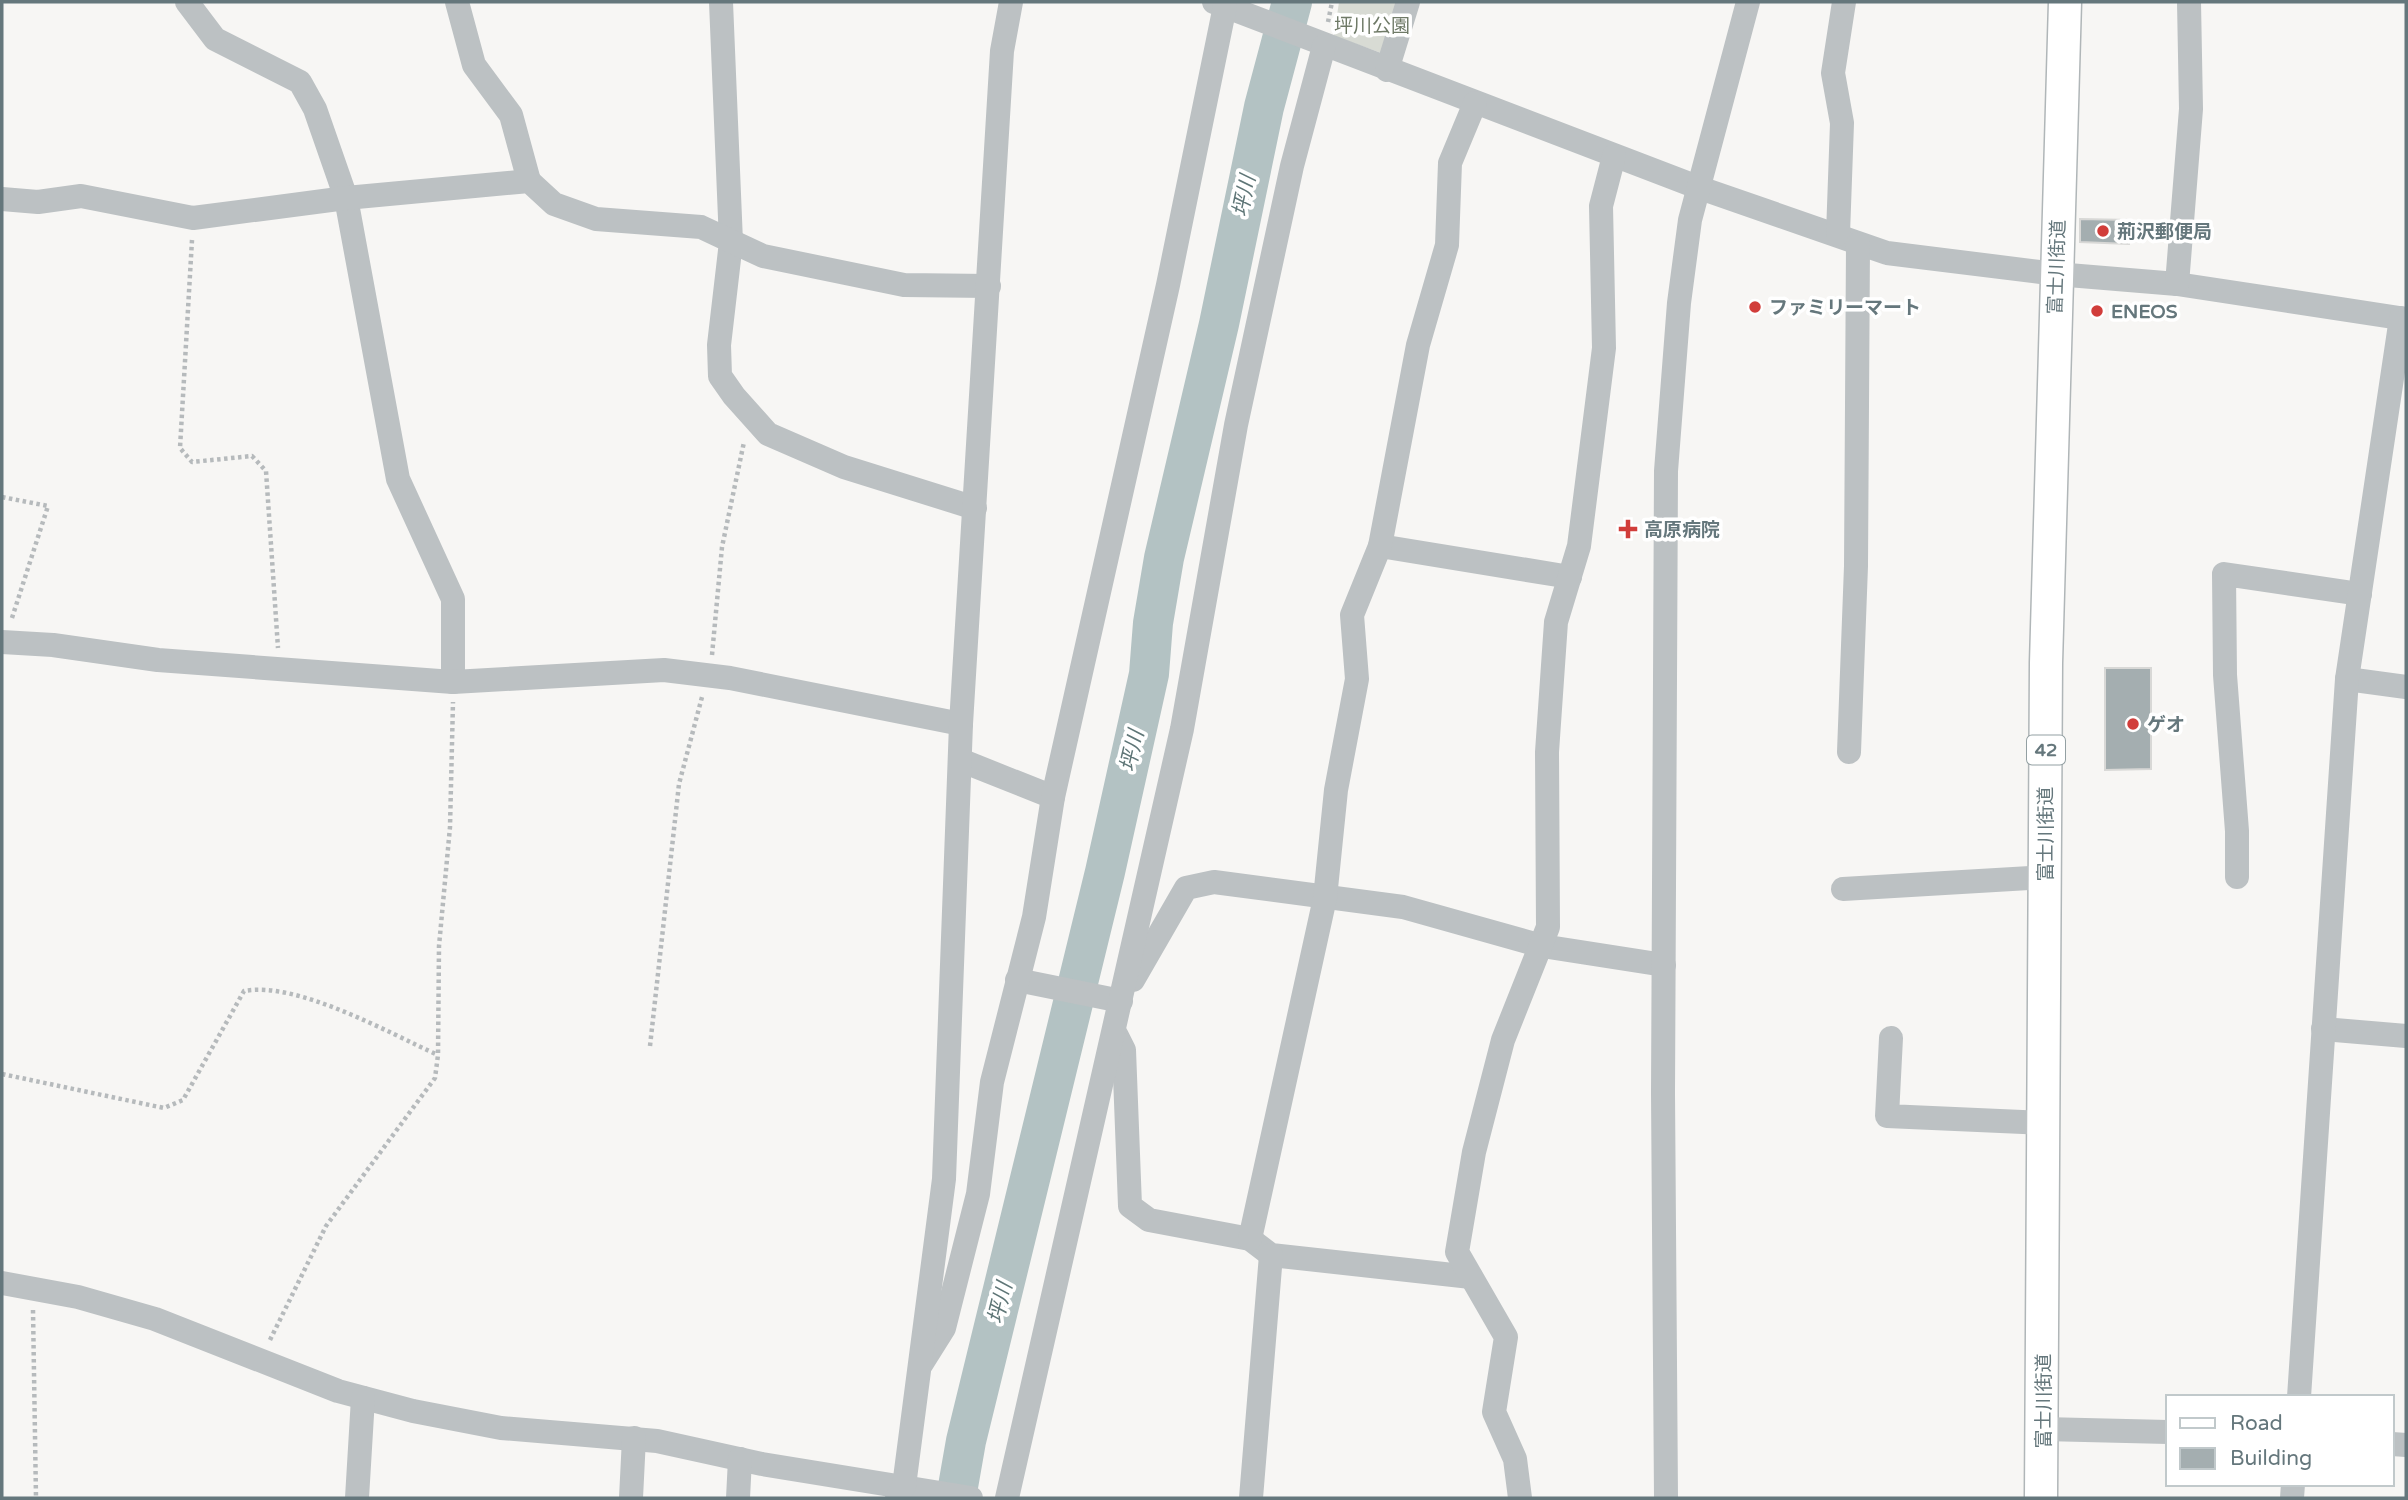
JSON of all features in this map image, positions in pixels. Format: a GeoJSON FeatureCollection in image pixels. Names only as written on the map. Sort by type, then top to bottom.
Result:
{"type":"FeatureCollection","features":[{"type":"Feature","properties":{"kind":"main road","name":"富士川街道"},"geometry":{"type":"LineString","coordinates":[[2041,1498],[2046,663],[2065,2]]}},
{"type":"Feature","properties":{"kind":"street"},"geometry":{"type":"LineString","coordinates":[[187,2],[215,39],[300,82],[316,109],[346,198],[398,479],[453,600],[453,682]]}},
{"type":"Feature","properties":{"kind":"street"},"geometry":{"type":"LineString","coordinates":[[457,2],[474,65],[511,115],[529,181],[554,204],[596,219],[701,227],[763,256],[904,285],[989,286]]}},
{"type":"Feature","properties":{"kind":"street"},"geometry":{"type":"LineString","coordinates":[[721,2],[730,242],[719,345],[720,376],[768,433],[844,467],[975,508]]}},
{"type":"Feature","properties":{"kind":"street"},"geometry":{"type":"LineString","coordinates":[[900,1492],[944,1179],[961,724],[1002,51],[1011,2]]}},
{"type":"Feature","properties":{"kind":"street"},"geometry":{"type":"LineString","coordinates":[[1387,70],[1408,2]]}},
{"type":"Feature","properties":{"kind":"street"},"geometry":{"type":"LineString","coordinates":[[1666,1498],[1666,471],[1679,303],[1690,220],[1748,2]]}},
{"type":"Feature","properties":{"kind":"street"},"geometry":{"type":"LineString","coordinates":[[1844,2],[1833,73],[1842,123],[1848,239],[1856,566],[1849,752]]}},
{"type":"Feature","properties":{"kind":"street"},"geometry":{"type":"LineString","coordinates":[[2177,284],[2191,108],[2189,2]]}},
{"type":"Feature","properties":{"kind":"street"},"geometry":{"type":"LineString","coordinates":[[918,1370],[944,1328],[978,1194],[992,1082],[1025,982],[1053,797],[1168,285],[1225,6],[1614,156],[1887,253],[2056,274],[2177,284],[2404,318],[2347,679],[2299,1395]]}},
{"type":"Feature","properties":{"kind":"street"},"geometry":{"type":"LineString","coordinates":[[1007,1498],[1115,1032],[1114,1000],[1182,729],[1236,425],[1318,44]]}},
{"type":"Feature","properties":{"kind":"street"},"geometry":{"type":"LineString","coordinates":[[1250,1239],[1325,898],[1336,790],[1357,679],[1352,615],[1380,546],[1418,345],[1447,245],[1450,163],[1475,103]]}},
{"type":"Feature","properties":{"kind":"street"},"geometry":{"type":"LineString","coordinates":[[1520,1498],[1515,1459],[1494,1412],[1506,1337],[1457,1252],[1474,1152],[1503,1040],[1548,927],[1547,752],[1556,622],[1578,546],[1604,348],[1601,205],[1614,156]]}},
{"type":"Feature","properties":{"kind":"street"},"geometry":{"type":"LineString","coordinates":[[2,199],[38,202],[81,196],[193,218],[346,198],[529,181]]}},
{"type":"Feature","properties":{"kind":"street"},"geometry":{"type":"LineString","coordinates":[[1380,546],[1570,577]]}},
{"type":"Feature","properties":{"kind":"street"},"geometry":{"type":"LineString","coordinates":[[2237,877],[2237,831],[2225,675],[2224,574],[2360,594]]}},
{"type":"Feature","properties":{"kind":"street"},"geometry":{"type":"LineString","coordinates":[[3,642],[53,645],[158,660],[453,682],[664,670],[708,675],[961,724]]}},
{"type":"Feature","properties":{"kind":"street"},"geometry":{"type":"LineString","coordinates":[[2347,679],[2406,687]]}},
{"type":"Feature","properties":{"kind":"street"},"geometry":{"type":"LineString","coordinates":[[960,760],[1053,797]]}},
{"type":"Feature","properties":{"kind":"street"},"geometry":{"type":"LineString","coordinates":[[1843,889],[2045,877]]}},
{"type":"Feature","properties":{"kind":"street"},"geometry":{"type":"LineString","coordinates":[[1114,1000],[1186,888],[1214,882],[1403,907],[1542,946],[1664,965]]}},
{"type":"Feature","properties":{"kind":"street"},"geometry":{"type":"LineString","coordinates":[[1025,982],[1114,1000]]}},
{"type":"Feature","properties":{"kind":"street"},"geometry":{"type":"LineString","coordinates":[[2323,1029],[2406,1036]]}},
{"type":"Feature","properties":{"kind":"street"},"geometry":{"type":"LineString","coordinates":[[1115,1032],[1124,1050],[1130,1206],[1149,1220],[1250,1239],[1271,1255],[1471,1277]]}},
{"type":"Feature","properties":{"kind":"street"},"geometry":{"type":"LineString","coordinates":[[1891,1038],[1887,1116],[2044,1123]]}},
{"type":"Feature","properties":{"kind":"street"},"geometry":{"type":"LineString","coordinates":[[1251,1498],[1271,1255]]}},
{"type":"Feature","properties":{"kind":"street"},"geometry":{"type":"LineString","coordinates":[[2,1283],[78,1297],[155,1319],[363,1398],[414,1412],[501,1428],[634,1438],[900,1492],[971,1498]]}},
{"type":"Feature","properties":{"kind":"street"},"geometry":{"type":"LineString","coordinates":[[357,1498],[363,1398]]}},
{"type":"Feature","properties":{"kind":"street"},"geometry":{"type":"LineString","coordinates":[[2043,1429],[2166,1432]]}},
{"type":"Feature","properties":{"kind":"street"},"geometry":{"type":"LineString","coordinates":[[631,1498],[634,1438]]}},
{"type":"Feature","properties":{"kind":"street"},"geometry":{"type":"LineString","coordinates":[[738,1498],[740,1459]]}},
{"type":"Feature","properties":{"kind":"path"},"geometry":{"type":"LineString","coordinates":[[193,218],[180,448],[192,462],[252,456],[266,471],[279,667]]}},
{"type":"Feature","properties":{"kind":"path"},"geometry":{"type":"LineString","coordinates":[[650,1046],[661,923],[679,784],[716,641],[722,547],[751,414]]}},
{"type":"Feature","properties":{"kind":"path"},"geometry":{"type":"LineString","coordinates":[[2,496],[48,506],[3,642]]}},
{"type":"Feature","properties":{"kind":"path"},"geometry":{"type":"LineString","coordinates":[[260,1360],[327,1226],[435,1078],[438,1055],[439,946],[450,827],[453,682]]}},
{"type":"Feature","properties":{"kind":"path"},"geometry":{"type":"LineString","coordinates":[[2,1074],[164,1108],[183,1100],[244,991],[262,988],[337,1008],[438,1055]]}},
{"type":"Feature","properties":{"kind":"path"},"geometry":{"type":"LineString","coordinates":[[32,1289],[37,1399],[36,1498]]}},
{"type":"Feature","properties":{"kind":"green space","name":"坪川公園"},"geometry":{"type":"Polygon","coordinates":[[[1339,2],[1404,2],[1387,55],[1334,36],[1339,2]]]}},
{"type":"Feature","properties":{"kind":"building"},"geometry":{"type":"Polygon","coordinates":[[[2080,219],[2130,220],[2129,244],[2080,242],[2080,219]]]}},
{"type":"Feature","properties":{"kind":"building"},"geometry":{"type":"Polygon","coordinates":[[[2105,668],[2151,668],[2151,769],[2105,770],[2105,668]]]}},
{"type":"Feature","properties":{"kind":"waterway","name":"坪川"},"geometry":{"type":"LineString","coordinates":[[956,1498],[966,1441],[1105,872],[1149,674],[1153,623],[1164,558],[1219,324],[1264,107],[1292,2]]}},
{"type":"Feature","properties":{"kind":"place","name":"荊沢郵便局"},"geometry":{"type":"Point","coordinates":[2103,231]}},
{"type":"Feature","properties":{"kind":"place","name":"ファミリーマート"},"geometry":{"type":"Point","coordinates":[1755,307]}},
{"type":"Feature","properties":{"kind":"place","name":"ENEOS"},"geometry":{"type":"Point","coordinates":[2097,311]}},
{"type":"Feature","properties":{"kind":"place","name":"高原病院"},"geometry":{"type":"Point","coordinates":[1628,529]}},
{"type":"Feature","properties":{"kind":"place","name":"ゲオ"},"geometry":{"type":"Point","coordinates":[2133,724]}}]}
